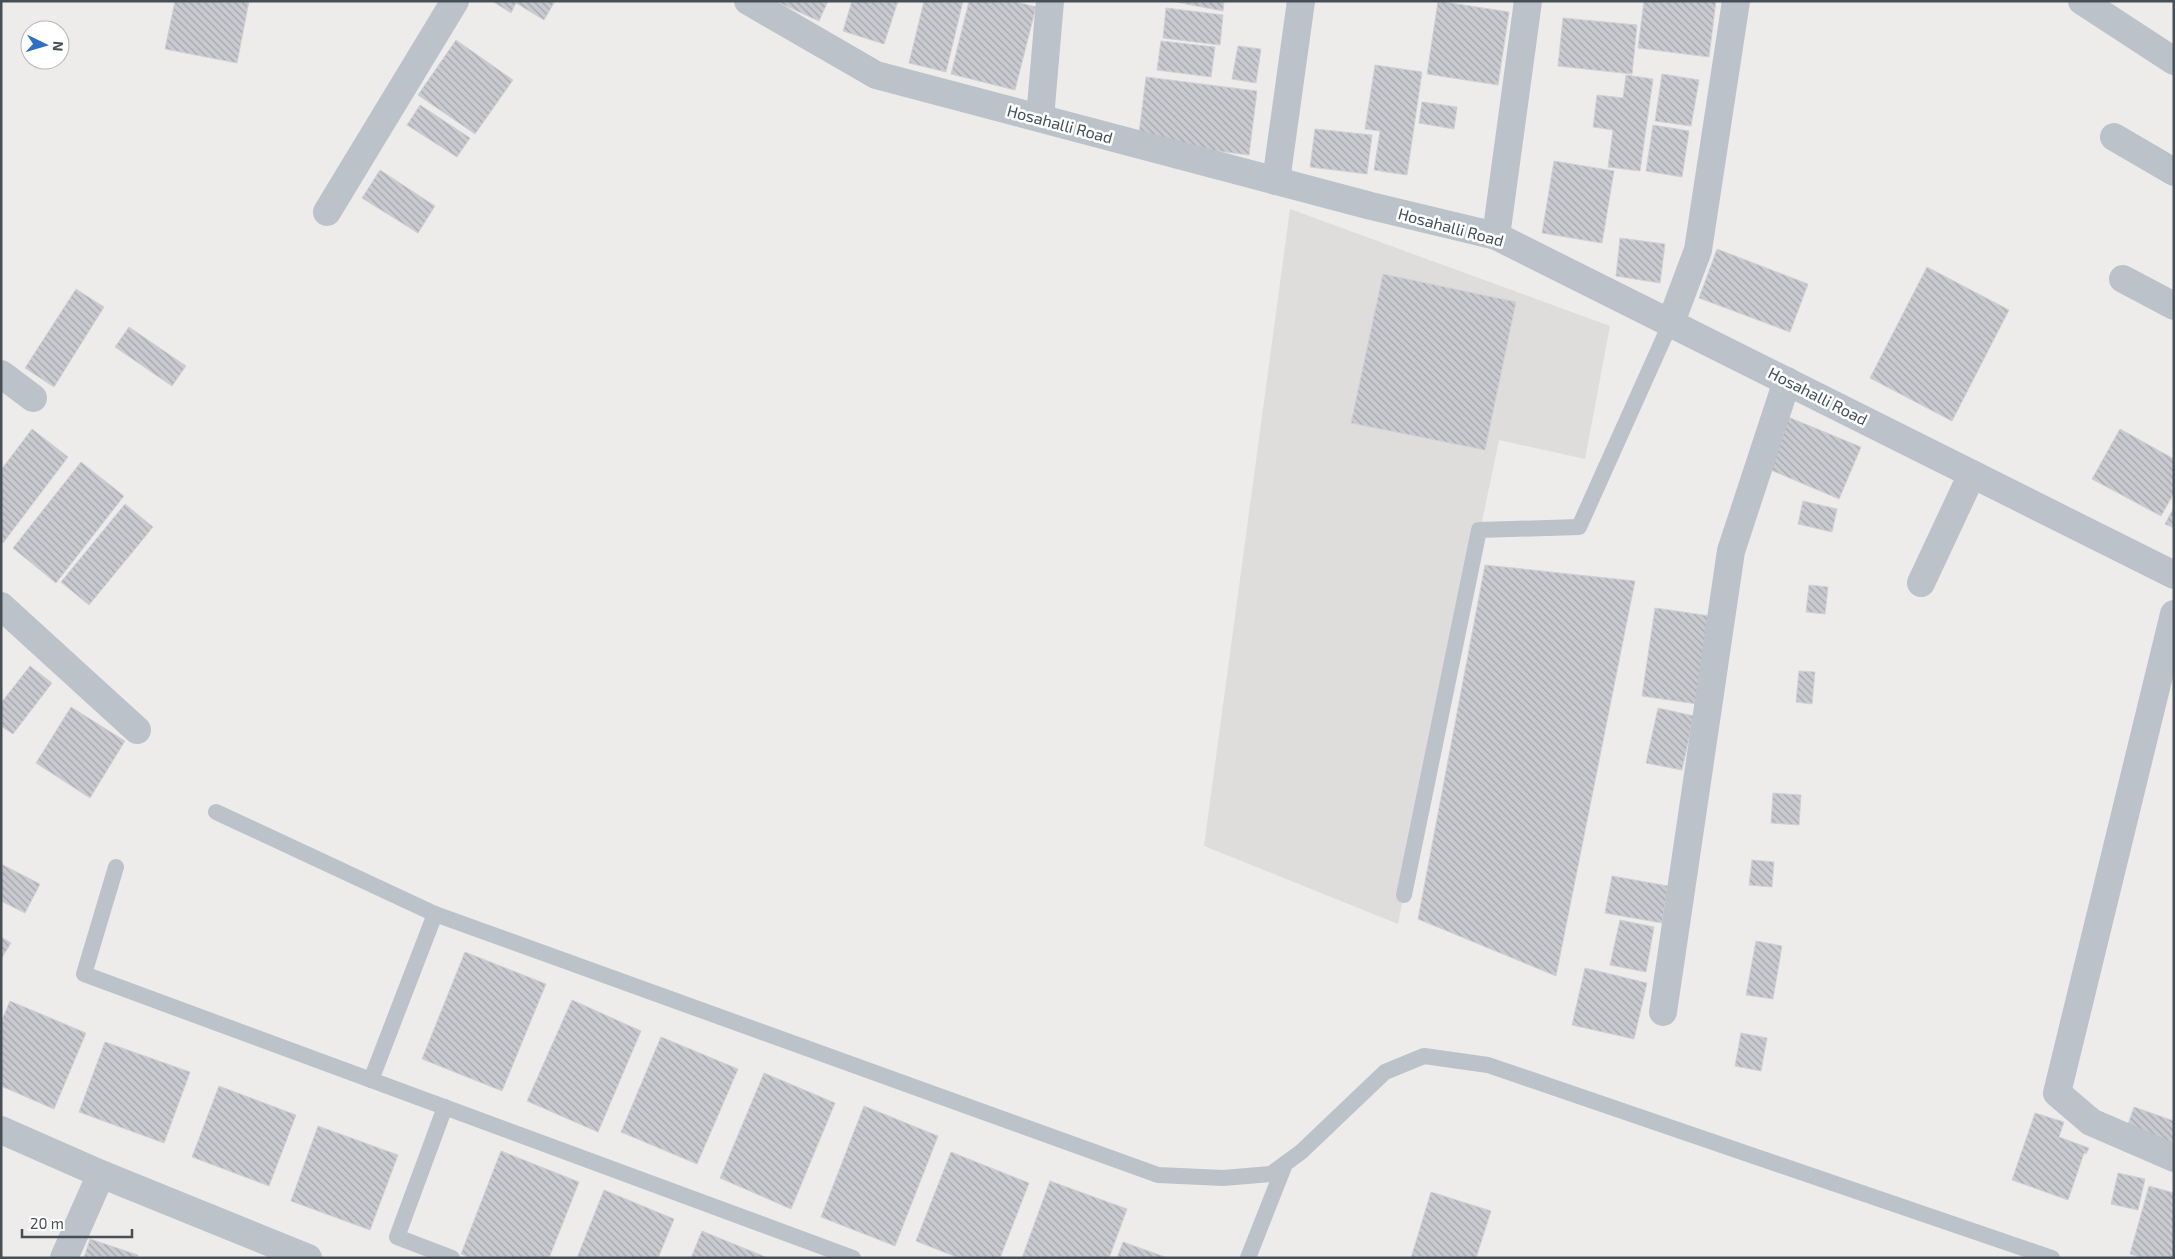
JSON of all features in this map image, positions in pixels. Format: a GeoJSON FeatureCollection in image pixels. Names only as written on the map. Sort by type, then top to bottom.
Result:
{"type":"FeatureCollection","features":[{"type":"Feature","properties":{"kind":"street"},"geometry":{"type":"LineString","coordinates":[[327,212],[455,1]]}},
{"type":"Feature","properties":{"kind":"street","name":"Hosahalli Road"},"geometry":{"type":"LineString","coordinates":[[748,1],[876,75],[1496,236],[2174,575]]}},
{"type":"Feature","properties":{"kind":"street"},"geometry":{"type":"LineString","coordinates":[[1040,118],[1050,1]]}},
{"type":"Feature","properties":{"kind":"street"},"geometry":{"type":"LineString","coordinates":[[1276,180],[1302,1]]}},
{"type":"Feature","properties":{"kind":"street"},"geometry":{"type":"LineString","coordinates":[[1496,236],[1528,1]]}},
{"type":"Feature","properties":{"kind":"street"},"geometry":{"type":"LineString","coordinates":[[1671,322],[1698,250],[1736,1]]}},
{"type":"Feature","properties":{"kind":"street"},"geometry":{"type":"LineString","coordinates":[[2082,1],[2174,61]]}},
{"type":"Feature","properties":{"kind":"street"},"geometry":{"type":"LineString","coordinates":[[2114,137],[2174,172]]}},
{"type":"Feature","properties":{"kind":"street"},"geometry":{"type":"LineString","coordinates":[[2124,279],[2174,306]]}},
{"type":"Feature","properties":{"kind":"street"},"geometry":{"type":"LineString","coordinates":[[1,374],[33,398]]}},
{"type":"Feature","properties":{"kind":"street"},"geometry":{"type":"LineString","coordinates":[[1663,1012],[1732,551],[1787,381]]}},
{"type":"Feature","properties":{"kind":"street"},"geometry":{"type":"LineString","coordinates":[[1921,583],[1972,474]]}},
{"type":"Feature","properties":{"kind":"street"},"geometry":{"type":"LineString","coordinates":[[1,606],[137,730]]}},
{"type":"Feature","properties":{"kind":"street"},"geometry":{"type":"LineString","coordinates":[[2174,614],[2056,1093],[2091,1122],[2174,1158]]}},
{"type":"Feature","properties":{"kind":"street"},"geometry":{"type":"LineString","coordinates":[[1,1130],[101,1174],[308,1258]]}},
{"type":"Feature","properties":{"kind":"street"},"geometry":{"type":"LineString","coordinates":[[64,1258],[101,1174]]}},
{"type":"Feature","properties":{"kind":"lane"},"geometry":{"type":"LineString","coordinates":[[1404,895],[1479,530],[1579,527],[1671,322]]}},
{"type":"Feature","properties":{"kind":"lane"},"geometry":{"type":"LineString","coordinates":[[216,812],[435,914],[1158,1175],[1223,1178],[1271,1174],[1301,1152],[1385,1072],[1424,1056],[1488,1065],[2052,1258]]}},
{"type":"Feature","properties":{"kind":"lane"},"geometry":{"type":"LineString","coordinates":[[116,867],[84,974],[853,1258]]}},
{"type":"Feature","properties":{"kind":"lane"},"geometry":{"type":"LineString","coordinates":[[371,1080],[435,914]]}},
{"type":"Feature","properties":{"kind":"lane"},"geometry":{"type":"LineString","coordinates":[[445,1108],[397,1237],[452,1258]]}},
{"type":"Feature","properties":{"kind":"lane"},"geometry":{"type":"LineString","coordinates":[[1248,1258],[1285,1164]]}},
{"type":"Feature","properties":{"kind":"shaded area"},"geometry":{"type":"Polygon","coordinates":[[[1290,209],[1610,326],[1585,459],[1499,440],[1398,924],[1204,846],[1290,209]]]}},
{"type":"Feature","properties":{"kind":"building"},"geometry":{"type":"Polygon","coordinates":[[[175,1],[249,1],[237,63],[165,49],[175,1]]]}},
{"type":"Feature","properties":{"kind":"building"},"geometry":{"type":"Polygon","coordinates":[[[492,1],[555,1],[544,20],[516,3],[511,13],[492,1]]]}},
{"type":"Feature","properties":{"kind":"building"},"geometry":{"type":"Polygon","coordinates":[[[775,1],[828,1],[819,21],[775,1]]]}},
{"type":"Feature","properties":{"kind":"building"},"geometry":{"type":"Polygon","coordinates":[[[852,1],[898,1],[884,44],[843,31],[852,1]]]}},
{"type":"Feature","properties":{"kind":"building"},"geometry":{"type":"Polygon","coordinates":[[[924,1],[963,1],[946,72],[909,63],[924,1]]]}},
{"type":"Feature","properties":{"kind":"building"},"geometry":{"type":"Polygon","coordinates":[[[969,1],[1013,1],[1036,7],[1015,90],[951,74],[969,1]]]}},
{"type":"Feature","properties":{"kind":"building"},"geometry":{"type":"Polygon","coordinates":[[[1171,1],[1224,1],[1223,11],[1171,1]]]}},
{"type":"Feature","properties":{"kind":"building"},"geometry":{"type":"Polygon","coordinates":[[[1438,1],[1509,12],[1498,85],[1427,74],[1438,1]]]}},
{"type":"Feature","properties":{"kind":"building"},"geometry":{"type":"Polygon","coordinates":[[[1644,1],[1716,1],[1709,57],[1638,48],[1644,1]]]}},
{"type":"Feature","properties":{"kind":"building"},"geometry":{"type":"Polygon","coordinates":[[[1166,8],[1223,15],[1220,45],[1163,38],[1166,8]]]}},
{"type":"Feature","properties":{"kind":"building"},"geometry":{"type":"Polygon","coordinates":[[[1563,18],[1637,25],[1632,74],[1558,66],[1563,18]]]}},
{"type":"Feature","properties":{"kind":"building"},"geometry":{"type":"Polygon","coordinates":[[[456,40],[513,80],[475,134],[418,95],[456,40]]]}},
{"type":"Feature","properties":{"kind":"building"},"geometry":{"type":"Polygon","coordinates":[[[1161,41],[1215,47],[1211,77],[1157,70],[1161,41]]]}},
{"type":"Feature","properties":{"kind":"building"},"geometry":{"type":"Polygon","coordinates":[[[1238,46],[1261,49],[1256,83],[1232,79],[1238,46]]]}},
{"type":"Feature","properties":{"kind":"building"},"geometry":{"type":"Polygon","coordinates":[[[1375,65],[1422,72],[1407,175],[1374,170],[1380,131],[1365,129],[1375,65]]]}},
{"type":"Feature","properties":{"kind":"building"},"geometry":{"type":"Polygon","coordinates":[[[1662,74],[1699,80],[1691,126],[1655,121],[1662,74]]]}},
{"type":"Feature","properties":{"kind":"building"},"geometry":{"type":"Polygon","coordinates":[[[1626,75],[1653,79],[1640,171],[1608,167],[1613,130],[1593,127],[1597,95],[1623,98],[1626,75]]]}},
{"type":"Feature","properties":{"kind":"building"},"geometry":{"type":"Polygon","coordinates":[[[1146,77],[1257,91],[1249,155],[1138,141],[1146,77]]]}},
{"type":"Feature","properties":{"kind":"building"},"geometry":{"type":"Polygon","coordinates":[[[1422,102],[1457,107],[1454,129],[1419,123],[1422,102]]]}},
{"type":"Feature","properties":{"kind":"building"},"geometry":{"type":"Polygon","coordinates":[[[420,105],[470,138],[457,157],[407,125],[420,105]]]}},
{"type":"Feature","properties":{"kind":"building"},"geometry":{"type":"Polygon","coordinates":[[[1653,125],[1689,131],[1682,177],[1646,171],[1653,125]]]}},
{"type":"Feature","properties":{"kind":"building"},"geometry":{"type":"Polygon","coordinates":[[[1315,129],[1372,135],[1367,174],[1310,167],[1315,129]]]}},
{"type":"Feature","properties":{"kind":"building"},"geometry":{"type":"Polygon","coordinates":[[[1554,161],[1614,171],[1602,243],[1542,233],[1554,161]]]}},
{"type":"Feature","properties":{"kind":"building"},"geometry":{"type":"Polygon","coordinates":[[[380,170],[435,206],[418,233],[362,198],[380,170]]]}},
{"type":"Feature","properties":{"kind":"building"},"geometry":{"type":"Polygon","coordinates":[[[1620,238],[1665,244],[1660,283],[1616,276],[1620,238]]]}},
{"type":"Feature","properties":{"kind":"building"},"geometry":{"type":"Polygon","coordinates":[[[1717,249],[1808,284],[1790,332],[1699,298],[1717,249]]]}},
{"type":"Feature","properties":{"kind":"building"},"geometry":{"type":"Polygon","coordinates":[[[1927,267],[2009,310],[1952,421],[1870,378],[1927,267]]]}},
{"type":"Feature","properties":{"kind":"building"},"geometry":{"type":"Polygon","coordinates":[[[1383,274],[1516,302],[1485,450],[1351,423],[1383,274]]]}},
{"type":"Feature","properties":{"kind":"building"},"geometry":{"type":"Polygon","coordinates":[[[76,289],[104,307],[54,387],[25,368],[76,289]]]}},
{"type":"Feature","properties":{"kind":"building"},"geometry":{"type":"Polygon","coordinates":[[[129,327],[186,366],[172,386],[115,347],[129,327]]]}},
{"type":"Feature","properties":{"kind":"building"},"geometry":{"type":"Polygon","coordinates":[[[1788,417],[1861,447],[1839,499],[1766,468],[1788,417]]]}},
{"type":"Feature","properties":{"kind":"building"},"geometry":{"type":"Polygon","coordinates":[[[32,429],[68,457],[3,543],[1,541],[1,470],[32,429]]]}},
{"type":"Feature","properties":{"kind":"building"},"geometry":{"type":"Polygon","coordinates":[[[2120,429],[2174,459],[2174,493],[2161,516],[2092,479],[2120,429]]]}},
{"type":"Feature","properties":{"kind":"building"},"geometry":{"type":"Polygon","coordinates":[[[81,462],[124,496],[56,583],[13,548],[81,462]]]}},
{"type":"Feature","properties":{"kind":"building"},"geometry":{"type":"Polygon","coordinates":[[[1803,501],[1837,509],[1832,532],[1798,524],[1803,501]]]}},
{"type":"Feature","properties":{"kind":"building"},"geometry":{"type":"Polygon","coordinates":[[[125,504],[153,527],[89,605],[61,582],[125,504]]]}},
{"type":"Feature","properties":{"kind":"building"},"geometry":{"type":"Polygon","coordinates":[[[2174,507],[2174,528],[2165,524],[2174,507]]]}},
{"type":"Feature","properties":{"kind":"building"},"geometry":{"type":"Polygon","coordinates":[[[1485,565],[1635,581],[1556,976],[1418,919],[1485,565]]]}},
{"type":"Feature","properties":{"kind":"building"},"geometry":{"type":"Polygon","coordinates":[[[1809,585],[1828,587],[1825,614],[1806,612],[1809,585]]]}},
{"type":"Feature","properties":{"kind":"building"},"geometry":{"type":"Polygon","coordinates":[[[1655,608],[1717,617],[1704,705],[1642,696],[1655,608]]]}},
{"type":"Feature","properties":{"kind":"building"},"geometry":{"type":"Polygon","coordinates":[[[30,666],[52,683],[13,734],[1,726],[1,703],[30,666]]]}},
{"type":"Feature","properties":{"kind":"building"},"geometry":{"type":"Polygon","coordinates":[[[1799,671],[1815,672],[1812,704],[1796,702],[1799,671]]]}},
{"type":"Feature","properties":{"kind":"building"},"geometry":{"type":"Polygon","coordinates":[[[71,707],[125,741],[90,798],[36,763],[71,707]]]}},
{"type":"Feature","properties":{"kind":"building"},"geometry":{"type":"Polygon","coordinates":[[[1658,708],[1694,716],[1682,770],[1646,763],[1658,708]]]}},
{"type":"Feature","properties":{"kind":"building"},"geometry":{"type":"Polygon","coordinates":[[[1773,793],[1801,795],[1799,825],[1771,823],[1773,793]]]}},
{"type":"Feature","properties":{"kind":"building"},"geometry":{"type":"Polygon","coordinates":[[[1752,860],[1774,862],[1772,887],[1749,885],[1752,860]]]}},
{"type":"Feature","properties":{"kind":"building"},"geometry":{"type":"Polygon","coordinates":[[[1,864],[40,884],[25,913],[1,901],[1,864]]]}},
{"type":"Feature","properties":{"kind":"building"},"geometry":{"type":"Polygon","coordinates":[[[1612,876],[1668,886],[1662,923],[1605,913],[1612,876]]]}},
{"type":"Feature","properties":{"kind":"building"},"geometry":{"type":"Polygon","coordinates":[[[1620,920],[1654,927],[1646,972],[1610,965],[1620,920]]]}},
{"type":"Feature","properties":{"kind":"building"},"geometry":{"type":"Polygon","coordinates":[[[1,937],[11,943],[1,959],[1,937]]]}},
{"type":"Feature","properties":{"kind":"building"},"geometry":{"type":"Polygon","coordinates":[[[1756,941],[1782,946],[1773,999],[1746,995],[1756,941]]]}},
{"type":"Feature","properties":{"kind":"building"},"geometry":{"type":"Polygon","coordinates":[[[465,952],[546,984],[502,1091],[422,1059],[465,952]]]}},
{"type":"Feature","properties":{"kind":"building"},"geometry":{"type":"Polygon","coordinates":[[[1585,968],[1647,983],[1634,1039],[1572,1025],[1585,968]]]}},
{"type":"Feature","properties":{"kind":"building"},"geometry":{"type":"Polygon","coordinates":[[[572,1000],[641,1031],[598,1132],[527,1101],[572,1000]]]}},
{"type":"Feature","properties":{"kind":"building"},"geometry":{"type":"Polygon","coordinates":[[[10,1001],[86,1033],[54,1109],[1,1086],[1,1022],[10,1001]]]}},
{"type":"Feature","properties":{"kind":"building"},"geometry":{"type":"Polygon","coordinates":[[[1741,1033],[1767,1038],[1761,1071],[1735,1066],[1741,1033]]]}},
{"type":"Feature","properties":{"kind":"building"},"geometry":{"type":"Polygon","coordinates":[[[661,1037],[738,1069],[697,1164],[621,1132],[661,1037]]]}},
{"type":"Feature","properties":{"kind":"building"},"geometry":{"type":"Polygon","coordinates":[[[105,1042],[190,1072],[164,1143],[79,1112],[105,1042]]]}},
{"type":"Feature","properties":{"kind":"building"},"geometry":{"type":"Polygon","coordinates":[[[764,1073],[835,1103],[791,1209],[720,1178],[764,1073]]]}},
{"type":"Feature","properties":{"kind":"building"},"geometry":{"type":"Polygon","coordinates":[[[219,1086],[296,1115],[269,1186],[192,1157],[219,1086]]]}},
{"type":"Feature","properties":{"kind":"building"},"geometry":{"type":"Polygon","coordinates":[[[864,1106],[938,1136],[895,1246],[821,1217],[864,1106]]]}},
{"type":"Feature","properties":{"kind":"building"},"geometry":{"type":"Polygon","coordinates":[[[2134,1107],[2174,1121],[2174,1153],[2124,1136],[2134,1107]]]}},
{"type":"Feature","properties":{"kind":"building"},"geometry":{"type":"Polygon","coordinates":[[[2035,1113],[2064,1122],[2059,1137],[2089,1148],[2086,1154],[2084,1153],[2068,1200],[2012,1180],[2035,1113]]]}},
{"type":"Feature","properties":{"kind":"building"},"geometry":{"type":"Polygon","coordinates":[[[318,1126],[398,1155],[370,1230],[291,1201],[318,1126]]]}},
{"type":"Feature","properties":{"kind":"building"},"geometry":{"type":"Polygon","coordinates":[[[501,1151],[579,1182],[549,1258],[471,1258],[461,1254],[501,1151]]]}},
{"type":"Feature","properties":{"kind":"building"},"geometry":{"type":"Polygon","coordinates":[[[951,1152],[1029,1183],[1000,1258],[959,1258],[916,1241],[951,1152]]]}},
{"type":"Feature","properties":{"kind":"building"},"geometry":{"type":"Polygon","coordinates":[[[2118,1173],[2145,1179],[2138,1210],[2111,1204],[2118,1173]]]}},
{"type":"Feature","properties":{"kind":"building"},"geometry":{"type":"Polygon","coordinates":[[[1050,1181],[1127,1209],[1109,1258],[1022,1258],[1050,1181]]]}},
{"type":"Feature","properties":{"kind":"building"},"geometry":{"type":"Polygon","coordinates":[[[2149,1186],[2174,1193],[2174,1258],[2142,1258],[2130,1254],[2149,1186]]]}},
{"type":"Feature","properties":{"kind":"building"},"geometry":{"type":"Polygon","coordinates":[[[604,1190],[674,1219],[658,1258],[577,1258],[604,1190]]]}},
{"type":"Feature","properties":{"kind":"building"},"geometry":{"type":"Polygon","coordinates":[[[1431,1192],[1491,1211],[1476,1258],[1411,1258],[1431,1192]]]}},
{"type":"Feature","properties":{"kind":"building"},"geometry":{"type":"Polygon","coordinates":[[[702,1231],[768,1258],[691,1258],[702,1231]]]}},
{"type":"Feature","properties":{"kind":"building"},"geometry":{"type":"Polygon","coordinates":[[[90,1239],[138,1255],[137,1258],[84,1258],[90,1239]]]}},
{"type":"Feature","properties":{"kind":"building"},"geometry":{"type":"Polygon","coordinates":[[[1123,1242],[1168,1258],[1117,1258],[1123,1242]]]}}]}
